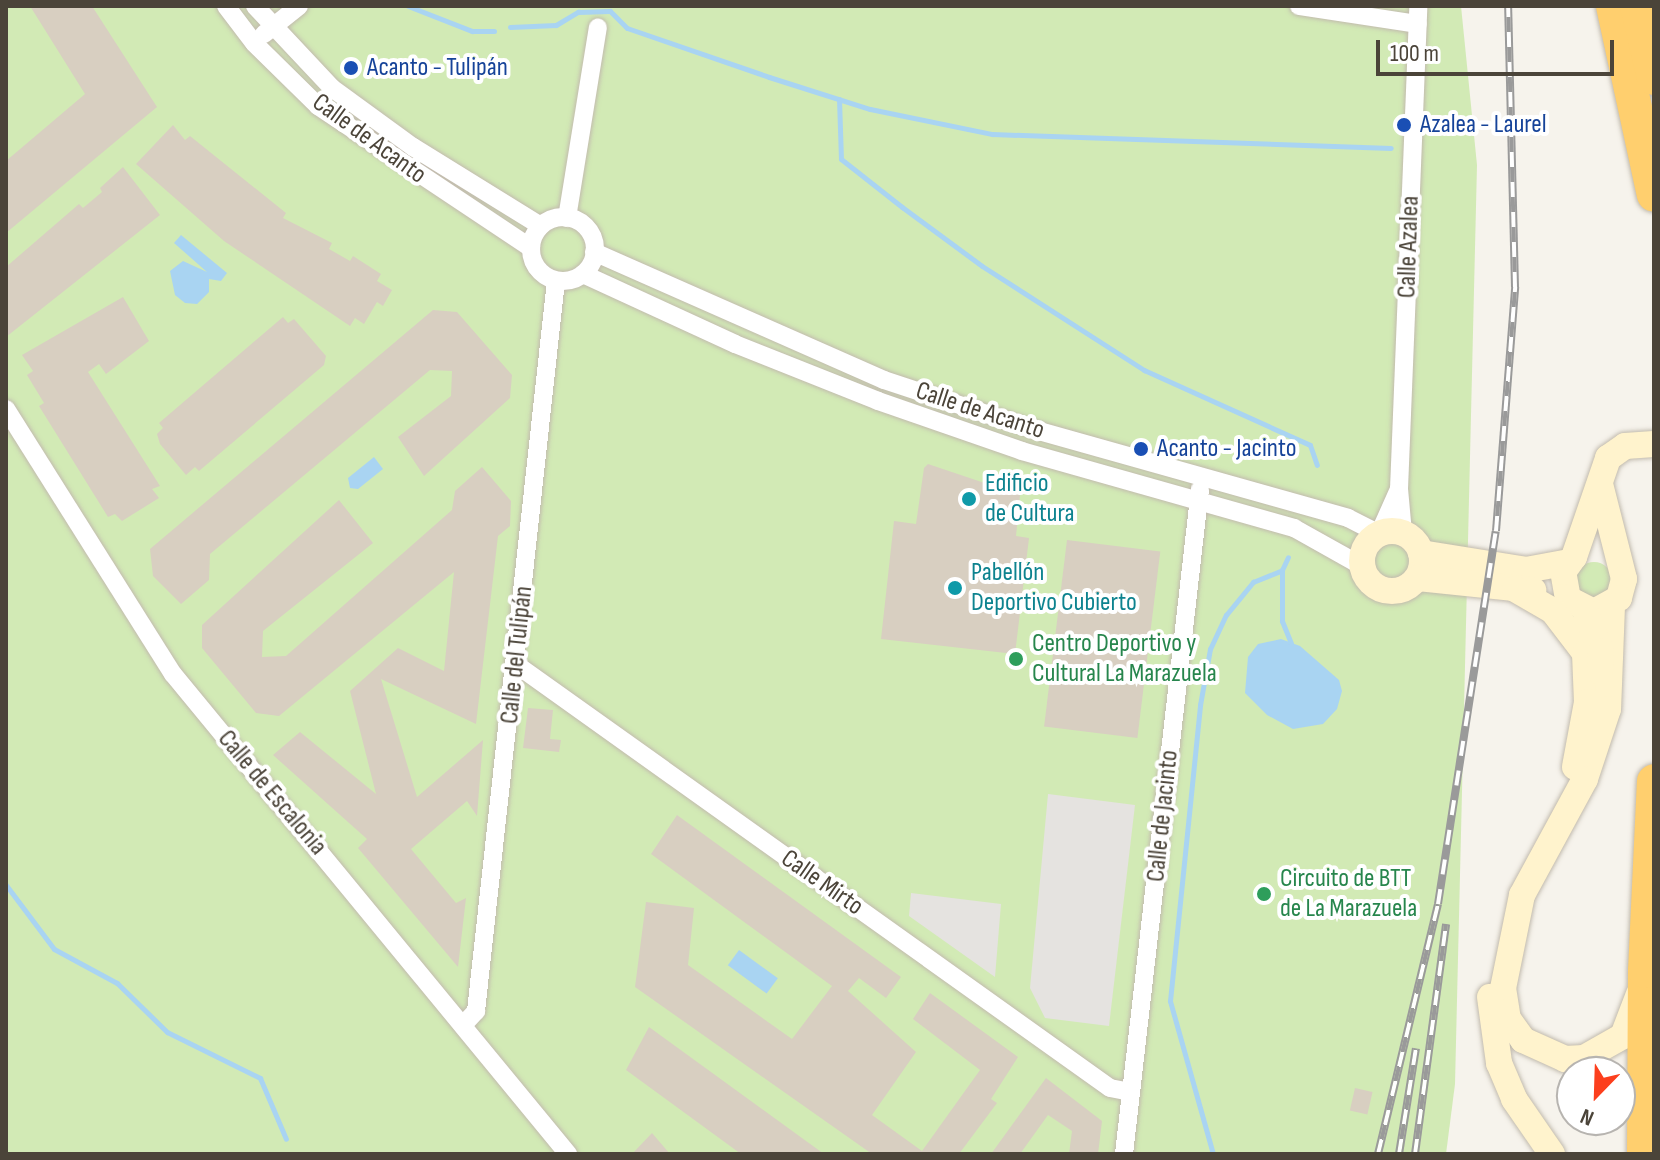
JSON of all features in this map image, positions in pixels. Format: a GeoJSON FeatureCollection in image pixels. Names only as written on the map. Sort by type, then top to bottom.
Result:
{"type":"FeatureCollection","features":[{"type":"Feature","properties":{"kind":"highway"},"geometry":{"type":"LineString","coordinates":[[1613,6],[1654,195]]}},
{"type":"Feature","properties":{"kind":"highway"},"geometry":{"type":"LineString","coordinates":[[1637,6],[1654,76]]}},
{"type":"Feature","properties":{"kind":"highway"},"geometry":{"type":"LineString","coordinates":[[1644,1154],[1645,971],[1654,781]]}},
{"type":"Feature","properties":{"kind":"street","name":"Calle de Acanto"},"geometry":{"type":"LineString","coordinates":[[226,6],[254,43],[318,106],[531,248]]}},
{"type":"Feature","properties":{"kind":"street","name":"Calle de Acanto"},"geometry":{"type":"LineString","coordinates":[[255,6],[271,28],[332,88],[413,147],[541,226]]}},
{"type":"Feature","properties":{"kind":"street"},"geometry":{"type":"LineString","coordinates":[[254,43],[299,6]]}},
{"type":"Feature","properties":{"kind":"street"},"geometry":{"type":"LineString","coordinates":[[1299,6],[1418,15]]}},
{"type":"Feature","properties":{"kind":"street","name":"Calle Azalea"},"geometry":{"type":"LineString","coordinates":[[1391,533],[1399,489],[1418,15]]}},
{"type":"Feature","properties":{"kind":"street"},"geometry":{"type":"LineString","coordinates":[[567,218],[598,27]]}},
{"type":"Feature","properties":{"kind":"street"},"geometry":{"type":"LineString","coordinates":[[567,218],[584,226],[594,252],[583,274],[556,281],[535,265],[531,248],[541,226],[567,218]]}},
{"type":"Feature","properties":{"kind":"street","name":"Calle de Acanto"},"geometry":{"type":"LineString","coordinates":[[594,252],[884,380],[1391,533]]}},
{"type":"Feature","properties":{"kind":"street","name":"Calle de Acanto"},"geometry":{"type":"LineString","coordinates":[[583,274],[735,344],[878,401],[1022,451],[1294,528],[1362,566]]}},
{"type":"Feature","properties":{"kind":"street","name":"Calle del Tulipán"},"geometry":{"type":"LineString","coordinates":[[464,1024],[476,1011],[517,665],[556,281]]}},
{"type":"Feature","properties":{"kind":"street","name":"Calle de Escalonia"},"geometry":{"type":"LineString","coordinates":[[6,409],[173,674],[568,1154]]}},
{"type":"Feature","properties":{"kind":"street"},"geometry":{"type":"LineString","coordinates":[[1552,1154],[1514,1099],[1499,1063],[1490,1004],[1493,949],[1510,892],[1575,767],[1600,685],[1601,651],[1562,582],[1600,484],[1604,464],[1615,450],[1654,444]]}},
{"type":"Feature","properties":{"kind":"street","name":"Calle de Jacinto"},"geometry":{"type":"LineString","coordinates":[[1124,1154],[1202,478]]}},
{"type":"Feature","properties":{"kind":"street"},"geometry":{"type":"LineString","coordinates":[[1600,484],[1624,579],[1612,606],[1608,709],[1585,779],[1522,895],[1503,988],[1508,1019],[1523,1040],[1543,1053],[1584,1058],[1623,1036],[1645,971]]}},
{"type":"Feature","properties":{"kind":"street"},"geometry":{"type":"LineString","coordinates":[[1420,565],[1401,590],[1381,589],[1362,566],[1368,544],[1391,533],[1420,565],[1576,605],[1612,606]]}},
{"type":"Feature","properties":{"kind":"street"},"geometry":{"type":"LineString","coordinates":[[1420,565],[1526,570],[1571,560],[1596,550],[1617,561]]}},
{"type":"Feature","properties":{"kind":"street"},"geometry":{"type":"LineString","coordinates":[[1515,589],[1553,611],[1585,653],[1587,702],[1575,767]]}},
{"type":"Feature","properties":{"kind":"street","name":"Calle Mirto"},"geometry":{"type":"LineString","coordinates":[[517,665],[1110,1088],[1131,1092]]}},
{"type":"Feature","properties":{"kind":"green space"},"geometry":{"type":"Polygon","coordinates":[[[6,6],[1461,6],[1477,165],[1455,1084],[1446,1154],[6,1154],[6,6]]]}},
{"type":"Feature","properties":{"kind":"green space"},"geometry":{"type":"Polygon","coordinates":[[[1594,562],[1607,567],[1612,580],[1607,593],[1594,598],[1581,593],[1576,580],[1581,567],[1594,562]]]}},
{"type":"Feature","properties":{"kind":"shaded area"},"geometry":{"type":"Polygon","coordinates":[[[1048,794],[1135,805],[1109,1026],[1045,1018],[1030,988],[1048,794]]]}},
{"type":"Feature","properties":{"kind":"shaded area"},"geometry":{"type":"Polygon","coordinates":[[[911,893],[1001,904],[995,977],[909,916],[911,893]]]}},
{"type":"Feature","properties":{"kind":"water"},"geometry":{"type":"Polygon","coordinates":[[[181,235],[227,273],[221,281],[209,279],[209,292],[197,304],[185,303],[175,295],[170,271],[183,261],[207,272],[174,243],[181,235]]]}},
{"type":"Feature","properties":{"kind":"water"},"geometry":{"type":"Polygon","coordinates":[[[374,457],[383,469],[358,489],[350,488],[348,478],[374,457]]]}},
{"type":"Feature","properties":{"kind":"water"},"geometry":{"type":"Polygon","coordinates":[[[1281,639],[1300,646],[1339,680],[1342,691],[1337,709],[1323,724],[1293,729],[1267,715],[1245,693],[1248,657],[1258,644],[1281,639]]]}},
{"type":"Feature","properties":{"kind":"water"},"geometry":{"type":"Polygon","coordinates":[[[739,950],[778,978],[767,994],[728,965],[739,950]]]}},
{"type":"Feature","properties":{"kind":"building"},"geometry":{"type":"Polygon","coordinates":[[[30,6],[92,6],[157,107],[6,233],[6,161],[85,94],[30,6]]]}},
{"type":"Feature","properties":{"kind":"building"},"geometry":{"type":"Polygon","coordinates":[[[173,125],[185,140],[190,136],[286,213],[283,218],[332,243],[329,249],[350,261],[353,256],[381,274],[377,281],[392,290],[383,306],[377,302],[364,324],[355,318],[350,326],[224,241],[136,164],[173,125]]]}},
{"type":"Feature","properties":{"kind":"building"},"geometry":{"type":"Polygon","coordinates":[[[123,167],[160,215],[6,337],[6,267],[79,204],[83,208],[102,192],[100,188],[123,167]]]}},
{"type":"Feature","properties":{"kind":"building"},"geometry":{"type":"Polygon","coordinates":[[[123,297],[149,341],[106,374],[99,364],[88,372],[160,486],[152,489],[159,498],[122,521],[115,514],[108,517],[39,406],[44,403],[27,375],[33,371],[22,355],[123,297]]]}},
{"type":"Feature","properties":{"kind":"building"},"geometry":{"type":"Polygon","coordinates":[[[433,310],[457,312],[512,375],[510,398],[424,476],[398,437],[451,396],[452,371],[430,370],[210,554],[209,580],[181,604],[153,576],[150,549],[433,310]]]}},
{"type":"Feature","properties":{"kind":"building"},"geometry":{"type":"Polygon","coordinates":[[[283,317],[288,323],[294,319],[326,356],[324,365],[199,471],[195,467],[186,475],[160,444],[157,434],[163,428],[159,423],[283,317]]]}},
{"type":"Feature","properties":{"kind":"building","name":"Pabellón Deportivo Cubierto"},"geometry":{"type":"Polygon","coordinates":[[[928,464],[1020,495],[1016,536],[1029,538],[1015,654],[881,639],[894,521],[916,524],[924,468],[928,464]]]}},
{"type":"Feature","properties":{"kind":"building"},"geometry":{"type":"Polygon","coordinates":[[[482,467],[511,501],[510,526],[498,536],[476,724],[381,679],[417,797],[483,740],[477,816],[467,801],[411,849],[456,903],[466,898],[458,967],[358,848],[367,839],[273,755],[300,732],[376,794],[350,691],[398,648],[444,671],[454,572],[279,716],[256,713],[202,648],[202,625],[339,500],[373,543],[263,631],[262,657],[286,656],[452,510],[455,491],[482,467]]]}},
{"type":"Feature","properties":{"kind":"building"},"geometry":{"type":"Polygon","coordinates":[[[1067,540],[1160,551],[1137,738],[1044,727],[1067,540]]]}},
{"type":"Feature","properties":{"kind":"building"},"geometry":{"type":"Polygon","coordinates":[[[528,708],[553,710],[550,739],[561,740],[559,752],[523,748],[528,708]]]}},
{"type":"Feature","properties":{"kind":"building"},"geometry":{"type":"Polygon","coordinates":[[[677,815],[901,977],[886,998],[859,978],[848,991],[916,1052],[872,1115],[922,1151],[980,1070],[913,1019],[930,993],[1018,1057],[991,1099],[997,1103],[959,1154],[872,1154],[635,987],[646,902],[694,908],[688,965],[792,1039],[832,986],[651,854],[677,815]]]}},
{"type":"Feature","properties":{"kind":"building"},"geometry":{"type":"Polygon","coordinates":[[[649,1027],[824,1154],[741,1154],[626,1070],[649,1027]]]}},
{"type":"Feature","properties":{"kind":"building"},"geometry":{"type":"Polygon","coordinates":[[[1046,1078],[1102,1121],[1098,1154],[1069,1154],[1072,1131],[1048,1115],[1020,1154],[991,1154],[1046,1078]]]}},
{"type":"Feature","properties":{"kind":"building"},"geometry":{"type":"Polygon","coordinates":[[[1355,1088],[1373,1092],[1367,1114],[1350,1110],[1355,1088]]]}},
{"type":"Feature","properties":{"kind":"building"},"geometry":{"type":"Polygon","coordinates":[[[652,1133],[670,1154],[632,1154],[652,1133]]]}},
{"type":"Feature","properties":{"kind":"waterway"},"geometry":{"type":"LineString","coordinates":[[408,6],[472,31],[494,31]]}},
{"type":"Feature","properties":{"kind":"waterway"},"geometry":{"type":"LineString","coordinates":[[510,27],[556,25],[578,12],[610,11],[627,28],[769,77],[870,109],[992,134],[1391,148]]}},
{"type":"Feature","properties":{"kind":"waterway"},"geometry":{"type":"LineString","coordinates":[[839,99],[841,159],[902,207],[982,266],[1144,370],[1310,445],[1317,465]]}},
{"type":"Feature","properties":{"kind":"waterway"},"geometry":{"type":"LineString","coordinates":[[1213,1154],[1170,1001],[1200,705],[1210,649],[1226,615],[1253,582],[1282,570],[1288,557]]}},
{"type":"Feature","properties":{"kind":"waterway"},"geometry":{"type":"LineString","coordinates":[[1282,570],[1282,621],[1291,643]]}},
{"type":"Feature","properties":{"kind":"waterway"},"geometry":{"type":"LineString","coordinates":[[6,885],[54,949],[117,983],[167,1032],[260,1078],[286,1139]]}},
{"type":"Feature","properties":{"kind":"railway"},"geometry":{"type":"LineString","coordinates":[[1378,1154],[1438,904],[1496,531],[1515,287],[1508,6]]}},
{"type":"Feature","properties":{"kind":"railway"},"geometry":{"type":"LineString","coordinates":[[1415,1154],[1446,924]]}},
{"type":"Feature","properties":{"kind":"railway"},"geometry":{"type":"LineString","coordinates":[[1399,1154],[1416,1048]]}},
{"type":"Feature","properties":{"kind":"place","name":"Acanto - Tulipán"},"geometry":{"type":"Point","coordinates":[351,68]}},
{"type":"Feature","properties":{"kind":"place","name":"Azalea - Laurel"},"geometry":{"type":"Point","coordinates":[1404,125]}},
{"type":"Feature","properties":{"kind":"place","name":"Acanto - Jacinto"},"geometry":{"type":"Point","coordinates":[1141,449]}},
{"type":"Feature","properties":{"kind":"place","name":"Edificio de Cultura"},"geometry":{"type":"Point","coordinates":[969,499]}},
{"type":"Feature","properties":{"kind":"place","name":"Pabellón Deportivo Cubierto"},"geometry":{"type":"Point","coordinates":[955,588]}},
{"type":"Feature","properties":{"kind":"place","name":"Centro Deportivo y Cultural La Marazuela"},"geometry":{"type":"Point","coordinates":[1016,659]}},
{"type":"Feature","properties":{"kind":"place","name":"Circuito de BTT de La Marazuela"},"geometry":{"type":"Point","coordinates":[1264,894]}}]}
